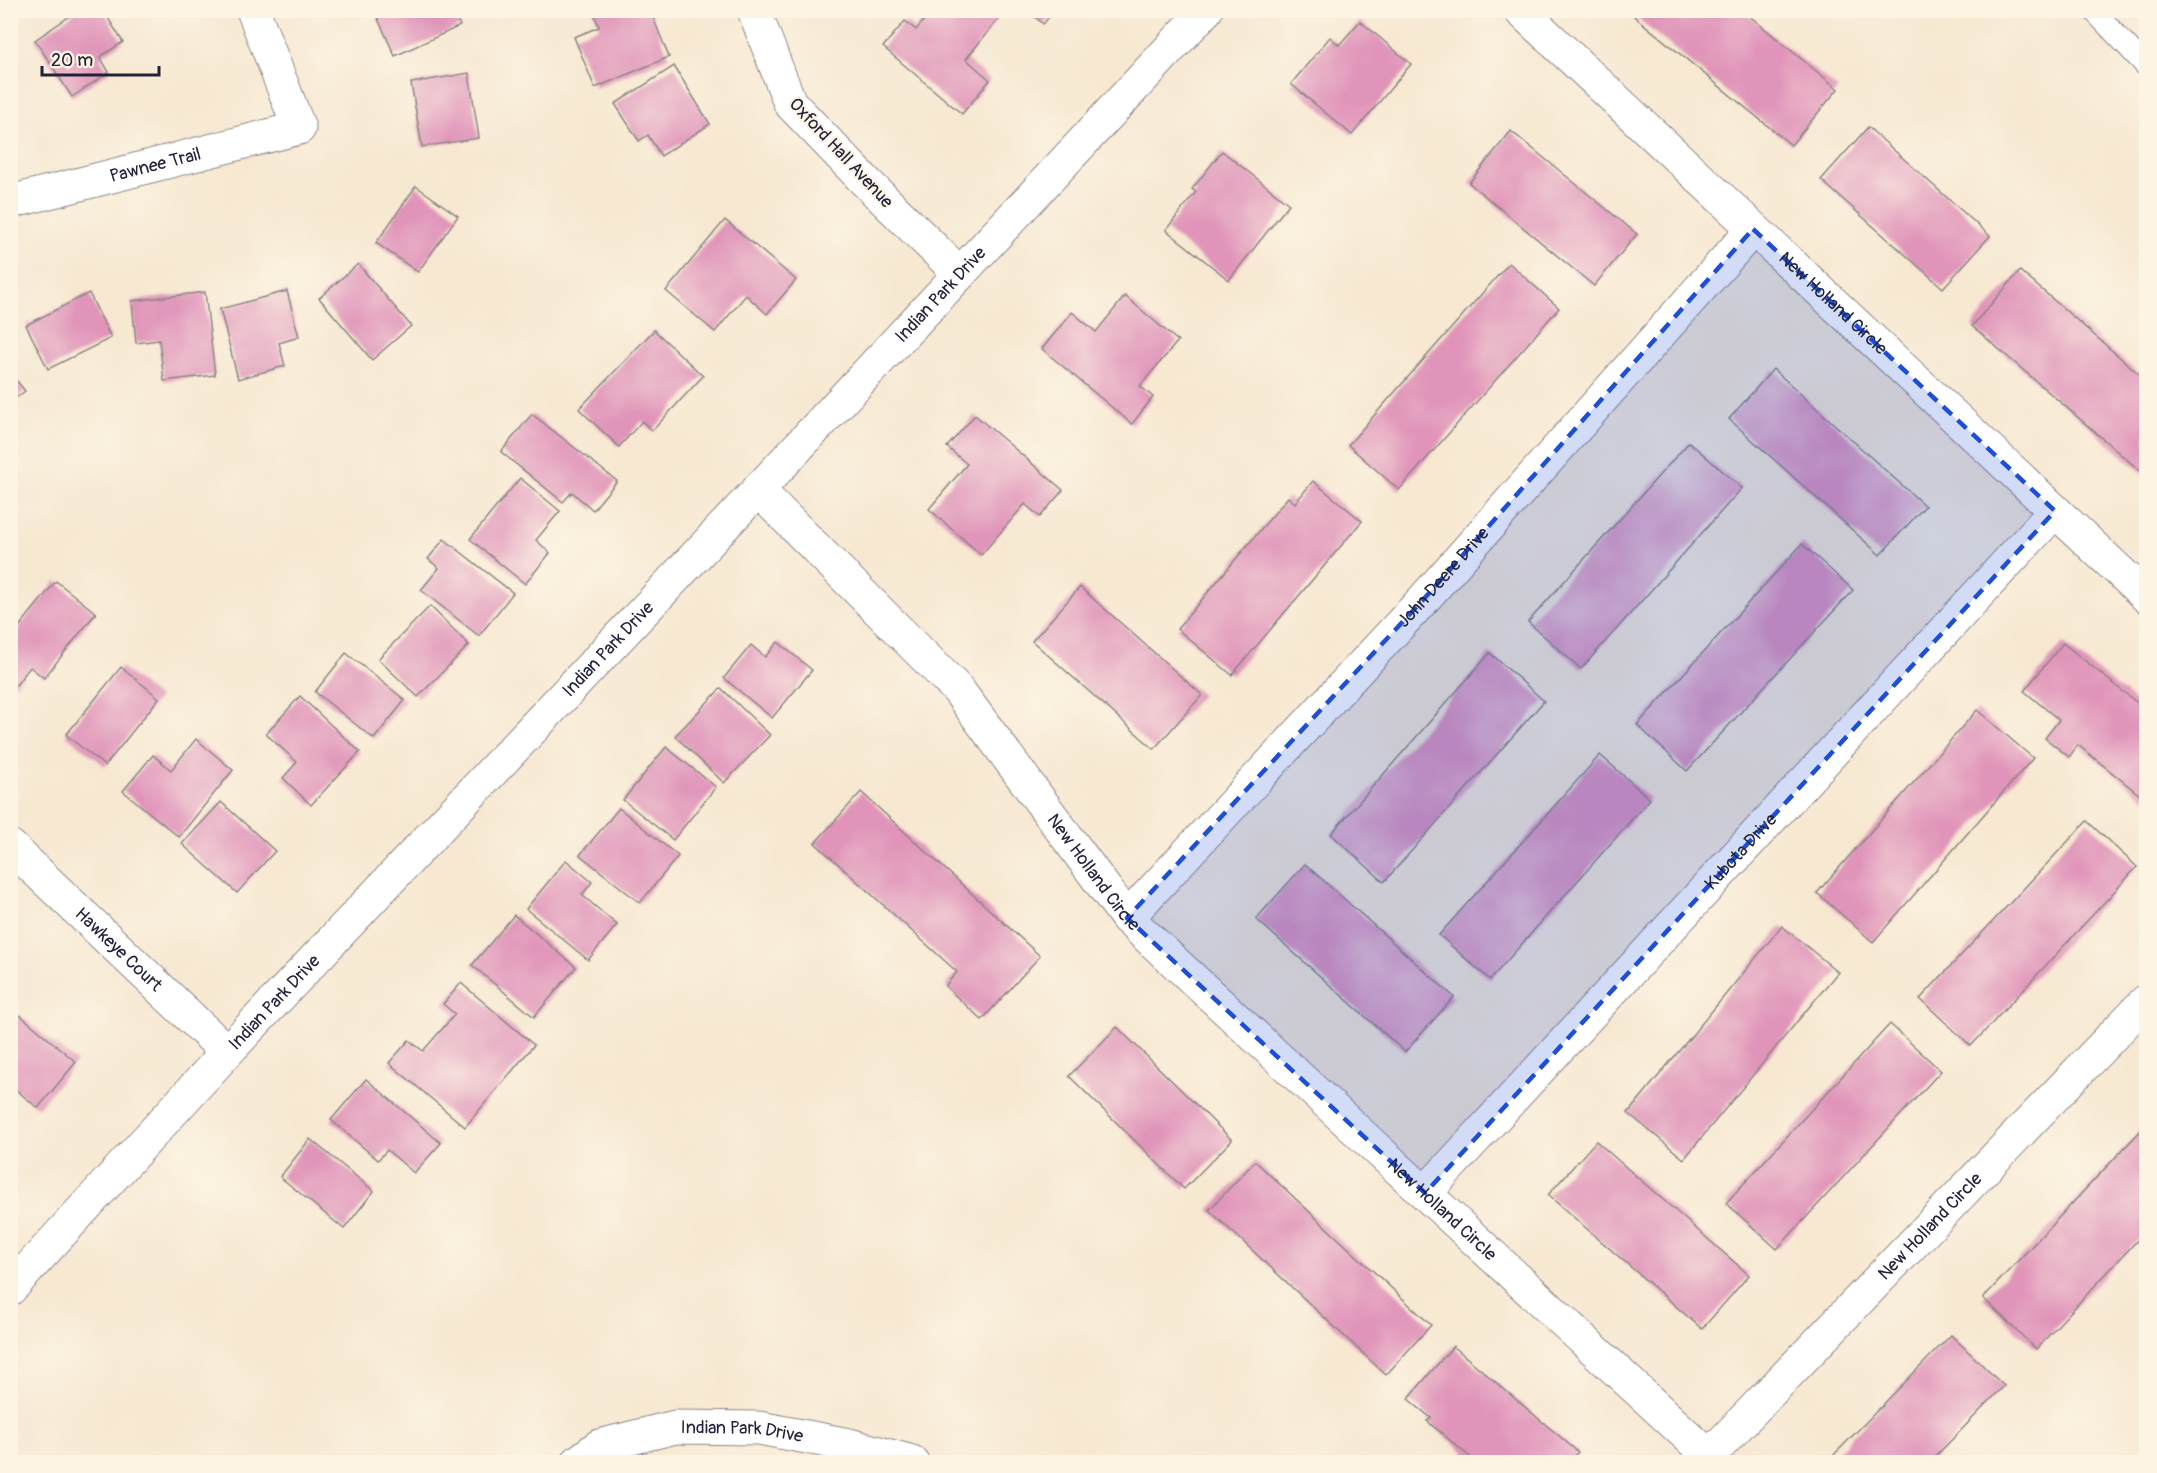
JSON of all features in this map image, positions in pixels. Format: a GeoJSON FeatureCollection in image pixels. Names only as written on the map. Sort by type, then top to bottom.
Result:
{"type":"FeatureCollection","features":[{"type":"Feature","properties":{"kind":"street","name":"Pawnee Trail"},"geometry":{"type":"LineString","coordinates":[[10,202],[299,128],[253,10]]}},
{"type":"Feature","properties":{"kind":"street","name":"Oxford Hall Avenue"},"geometry":{"type":"LineString","coordinates":[[754,10],[790,103],[864,180],[960,274]]}},
{"type":"Feature","properties":{"kind":"street","name":"Indian Park Drive"},"geometry":{"type":"LineString","coordinates":[[10,1289],[227,1052],[758,490],[1206,10]]}},
{"type":"Feature","properties":{"kind":"street","name":"New Holland Circle"},"geometry":{"type":"LineString","coordinates":[[1520,10],[2146,596]]}},
{"type":"Feature","properties":{"kind":"street","name":"John Deere Drive"},"geometry":{"type":"LineString","coordinates":[[1127,918],[1422,601],[1753,229]]}},
{"type":"Feature","properties":{"kind":"street","name":"New Holland Circle"},"geometry":{"type":"LineString","coordinates":[[758,490],[958,690],[1127,918],[1709,1456],[2146,1001]]}},
{"type":"Feature","properties":{"kind":"street","name":"Kubota Drive"},"geometry":{"type":"LineString","coordinates":[[1425,1193],[2055,511]]}},
{"type":"Feature","properties":{"kind":"street","name":"Hawkeye Court"},"geometry":{"type":"LineString","coordinates":[[10,846],[227,1052]]}},
{"type":"Feature","properties":{"kind":"street","name":"Indian Park Drive"},"geometry":{"type":"LineString","coordinates":[[578,1462],[599,1446],[675,1427],[759,1428],[849,1445],[912,1462]]}},
{"type":"Feature","properties":{"kind":"lane"},"geometry":{"type":"LineString","coordinates":[[2093,10],[2146,66]]}},
{"type":"Feature","properties":{"kind":"highlighted area"},"geometry":{"type":"Polygon","coordinates":[[[1753,229],[2055,511],[1425,1193],[1127,918],[1422,601],[1753,229]]]}},
{"type":"Feature","properties":{"kind":"building"},"geometry":{"type":"Polygon","coordinates":[[[79,10],[103,10],[123,42],[100,57],[109,72],[72,97],[35,40],[79,10]]]}},
{"type":"Feature","properties":{"kind":"building"},"geometry":{"type":"Polygon","coordinates":[[[374,10],[453,10],[460,26],[395,56],[374,10]]]}},
{"type":"Feature","properties":{"kind":"building"},"geometry":{"type":"Polygon","coordinates":[[[593,10],[650,10],[669,57],[595,88],[574,37],[599,27],[593,10]]]}},
{"type":"Feature","properties":{"kind":"building"},"geometry":{"type":"Polygon","coordinates":[[[932,10],[992,10],[1000,17],[966,59],[990,80],[962,114],[883,47],[905,21],[916,30],[932,10]]]}},
{"type":"Feature","properties":{"kind":"building"},"geometry":{"type":"Polygon","coordinates":[[[1028,10],[1055,10],[1043,24],[1028,10]]]}},
{"type":"Feature","properties":{"kind":"building"},"geometry":{"type":"Polygon","coordinates":[[[1638,10],[1742,10],[1838,89],[1791,145],[1634,16],[1638,10]]]}},
{"type":"Feature","properties":{"kind":"building"},"geometry":{"type":"Polygon","coordinates":[[[1360,21],[1411,64],[1352,135],[1291,84],[1330,37],[1339,45],[1360,21]]]}},
{"type":"Feature","properties":{"kind":"building"},"geometry":{"type":"Polygon","coordinates":[[[674,66],[710,124],[661,156],[648,135],[639,141],[615,104],[674,66]]]}},
{"type":"Feature","properties":{"kind":"building"},"geometry":{"type":"Polygon","coordinates":[[[469,73],[479,138],[422,147],[411,83],[469,73]]]}},
{"type":"Feature","properties":{"kind":"building"},"geometry":{"type":"Polygon","coordinates":[[[1868,127],[1990,236],[1943,288],[1821,180],[1868,127]]]}},
{"type":"Feature","properties":{"kind":"building"},"geometry":{"type":"Polygon","coordinates":[[[1511,131],[1637,234],[1594,286],[1469,183],[1511,131]]]}},
{"type":"Feature","properties":{"kind":"building"},"geometry":{"type":"Polygon","coordinates":[[[1222,151],[1289,204],[1229,280],[1166,230],[1196,192],[1192,189],[1222,151]]]}},
{"type":"Feature","properties":{"kind":"building"},"geometry":{"type":"Polygon","coordinates":[[[416,186],[458,216],[418,272],[376,243],[416,186]]]}},
{"type":"Feature","properties":{"kind":"building"},"geometry":{"type":"Polygon","coordinates":[[[725,220],[796,280],[767,314],[746,295],[715,332],[666,291],[725,220]]]}},
{"type":"Feature","properties":{"kind":"building"},"geometry":{"type":"Polygon","coordinates":[[[1509,263],[1559,308],[1399,490],[1348,445],[1509,263]]]}},
{"type":"Feature","properties":{"kind":"building"},"geometry":{"type":"Polygon","coordinates":[[[358,264],[411,326],[372,360],[319,298],[358,264]]]}},
{"type":"Feature","properties":{"kind":"building"},"geometry":{"type":"Polygon","coordinates":[[[2020,271],[2146,380],[2146,476],[1972,326],[2020,271]]]}},
{"type":"Feature","properties":{"kind":"building"},"geometry":{"type":"Polygon","coordinates":[[[287,291],[299,337],[279,343],[285,366],[238,379],[220,309],[287,291]]]}},
{"type":"Feature","properties":{"kind":"building"},"geometry":{"type":"Polygon","coordinates":[[[205,292],[215,375],[164,381],[159,340],[136,343],[132,301],[205,292]]]}},
{"type":"Feature","properties":{"kind":"building"},"geometry":{"type":"Polygon","coordinates":[[[89,293],[111,338],[48,369],[26,325],[89,293]]]}},
{"type":"Feature","properties":{"kind":"building"},"geometry":{"type":"Polygon","coordinates":[[[1125,296],[1178,341],[1140,386],[1153,397],[1132,424],[1042,349],[1072,312],[1096,332],[1125,296]]]}},
{"type":"Feature","properties":{"kind":"building"},"geometry":{"type":"Polygon","coordinates":[[[654,330],[703,376],[652,431],[642,421],[619,447],[579,409],[654,330]]]}},
{"type":"Feature","properties":{"kind":"building"},"geometry":{"type":"Polygon","coordinates":[[[1773,369],[1925,506],[1880,555],[1729,419],[1773,369]]]}},
{"type":"Feature","properties":{"kind":"building"},"geometry":{"type":"Polygon","coordinates":[[[10,373],[25,391],[10,403],[10,373]]]}},
{"type":"Feature","properties":{"kind":"building"},"geometry":{"type":"Polygon","coordinates":[[[532,414],[617,481],[593,510],[572,492],[563,502],[501,452],[532,414]]]}},
{"type":"Feature","properties":{"kind":"building"},"geometry":{"type":"Polygon","coordinates":[[[975,415],[1063,490],[1040,517],[1025,504],[981,555],[929,509],[967,464],[947,447],[975,415]]]}},
{"type":"Feature","properties":{"kind":"building"},"geometry":{"type":"Polygon","coordinates":[[[1689,442],[1742,488],[1581,669],[1528,622],[1689,442]]]}},
{"type":"Feature","properties":{"kind":"building"},"geometry":{"type":"Polygon","coordinates":[[[520,478],[560,511],[536,540],[550,553],[525,584],[470,539],[520,478]]]}},
{"type":"Feature","properties":{"kind":"building"},"geometry":{"type":"Polygon","coordinates":[[[1313,481],[1362,521],[1232,675],[1177,629],[1288,497],[1295,503],[1313,481]]]}},
{"type":"Feature","properties":{"kind":"building"},"geometry":{"type":"Polygon","coordinates":[[[444,539],[513,593],[479,636],[421,590],[439,568],[428,559],[444,539]]]}},
{"type":"Feature","properties":{"kind":"building"},"geometry":{"type":"Polygon","coordinates":[[[1802,544],[1853,590],[1687,771],[1637,725],[1802,544]]]}},
{"type":"Feature","properties":{"kind":"building"},"geometry":{"type":"Polygon","coordinates":[[[56,581],[96,613],[44,678],[30,667],[16,685],[10,681],[10,638],[56,581]]]}},
{"type":"Feature","properties":{"kind":"building"},"geometry":{"type":"Polygon","coordinates":[[[1080,587],[1202,695],[1154,749],[1032,641],[1080,587]]]}},
{"type":"Feature","properties":{"kind":"building"},"geometry":{"type":"Polygon","coordinates":[[[430,606],[469,645],[418,697],[378,659],[430,606]]]}},
{"type":"Feature","properties":{"kind":"building"},"geometry":{"type":"Polygon","coordinates":[[[778,642],[812,670],[772,718],[724,678],[751,645],[765,657],[778,642]]]}},
{"type":"Feature","properties":{"kind":"building"},"geometry":{"type":"Polygon","coordinates":[[[2063,643],[2146,710],[2146,800],[2078,745],[2069,757],[2045,738],[2059,720],[2024,691],[2063,643]]]}},
{"type":"Feature","properties":{"kind":"building"},"geometry":{"type":"Polygon","coordinates":[[[346,653],[405,700],[374,739],[315,692],[346,653]]]}},
{"type":"Feature","properties":{"kind":"building"},"geometry":{"type":"Polygon","coordinates":[[[1490,653],[1544,701],[1384,882],[1331,834],[1490,653]]]}},
{"type":"Feature","properties":{"kind":"building"},"geometry":{"type":"Polygon","coordinates":[[[121,667],[159,698],[105,766],[66,735],[121,667]]]}},
{"type":"Feature","properties":{"kind":"building"},"geometry":{"type":"Polygon","coordinates":[[[721,688],[770,735],[724,783],[675,736],[721,688]]]}},
{"type":"Feature","properties":{"kind":"building"},"geometry":{"type":"Polygon","coordinates":[[[300,696],[360,752],[311,805],[283,778],[297,762],[266,734],[300,696]]]}},
{"type":"Feature","properties":{"kind":"building"},"geometry":{"type":"Polygon","coordinates":[[[1977,710],[2033,758],[1873,942],[1817,893],[1977,710]]]}},
{"type":"Feature","properties":{"kind":"building"},"geometry":{"type":"Polygon","coordinates":[[[196,739],[233,770],[179,837],[123,791],[153,755],[171,770],[196,739]]]}},
{"type":"Feature","properties":{"kind":"building"},"geometry":{"type":"Polygon","coordinates":[[[666,747],[716,787],[673,840],[623,800],[666,747]]]}},
{"type":"Feature","properties":{"kind":"building"},"geometry":{"type":"Polygon","coordinates":[[[1600,755],[1650,799],[1490,980],[1439,935],[1600,755]]]}},
{"type":"Feature","properties":{"kind":"building"},"geometry":{"type":"Polygon","coordinates":[[[861,792],[1040,956],[982,1020],[945,986],[957,972],[815,843],[861,792]]]}},
{"type":"Feature","properties":{"kind":"building"},"geometry":{"type":"Polygon","coordinates":[[[221,802],[275,851],[237,893],[182,844],[221,802]]]}},
{"type":"Feature","properties":{"kind":"building"},"geometry":{"type":"Polygon","coordinates":[[[619,808],[678,856],[640,903],[580,855],[619,808]]]}},
{"type":"Feature","properties":{"kind":"building"},"geometry":{"type":"Polygon","coordinates":[[[2087,821],[2137,867],[1971,1046],[1920,999],[2087,821]]]}},
{"type":"Feature","properties":{"kind":"building"},"geometry":{"type":"Polygon","coordinates":[[[566,860],[592,882],[582,895],[617,925],[588,960],[526,909],[566,860]]]}},
{"type":"Feature","properties":{"kind":"building"},"geometry":{"type":"Polygon","coordinates":[[[1305,864],[1454,997],[1405,1052],[1256,919],[1305,864]]]}},
{"type":"Feature","properties":{"kind":"building"},"geometry":{"type":"Polygon","coordinates":[[[514,915],[576,967],[534,1017],[472,965],[514,915]]]}},
{"type":"Feature","properties":{"kind":"building"},"geometry":{"type":"Polygon","coordinates":[[[1782,926],[1838,972],[1684,1159],[1628,1113],[1782,926]]]}},
{"type":"Feature","properties":{"kind":"building"},"geometry":{"type":"Polygon","coordinates":[[[461,983],[534,1045],[465,1127],[389,1063],[409,1040],[423,1051],[455,1014],[443,1004],[461,983]]]}},
{"type":"Feature","properties":{"kind":"building"},"geometry":{"type":"Polygon","coordinates":[[[20,1015],[76,1062],[38,1108],[10,1085],[10,1026],[20,1015]]]}},
{"type":"Feature","properties":{"kind":"building"},"geometry":{"type":"Polygon","coordinates":[[[1890,1024],[1941,1071],[1777,1249],[1726,1203],[1890,1024]]]}},
{"type":"Feature","properties":{"kind":"building"},"geometry":{"type":"Polygon","coordinates":[[[1117,1027],[1232,1140],[1184,1189],[1069,1076],[1117,1027]]]}},
{"type":"Feature","properties":{"kind":"building"},"geometry":{"type":"Polygon","coordinates":[[[366,1079],[441,1143],[414,1173],[387,1150],[378,1160],[331,1120],[366,1079]]]}},
{"type":"Feature","properties":{"kind":"building"},"geometry":{"type":"Polygon","coordinates":[[[2146,1125],[2146,1231],[2036,1349],[1983,1298],[2146,1125]]]}},
{"type":"Feature","properties":{"kind":"building"},"geometry":{"type":"Polygon","coordinates":[[[310,1139],[374,1191],[344,1229],[280,1177],[310,1139]]]}},
{"type":"Feature","properties":{"kind":"building"},"geometry":{"type":"Polygon","coordinates":[[[1596,1141],[1749,1275],[1702,1329],[1548,1195],[1596,1141]]]}},
{"type":"Feature","properties":{"kind":"building"},"geometry":{"type":"Polygon","coordinates":[[[1255,1161],[1431,1325],[1386,1375],[1209,1210],[1255,1161]]]}},
{"type":"Feature","properties":{"kind":"building"},"geometry":{"type":"Polygon","coordinates":[[[1951,1335],[2004,1386],[1930,1462],[1827,1462],[1951,1335]]]}},
{"type":"Feature","properties":{"kind":"building"},"geometry":{"type":"Polygon","coordinates":[[[1453,1346],[1578,1452],[1569,1462],[1476,1462],[1427,1421],[1431,1418],[1408,1399],[1453,1346]]]}}]}
